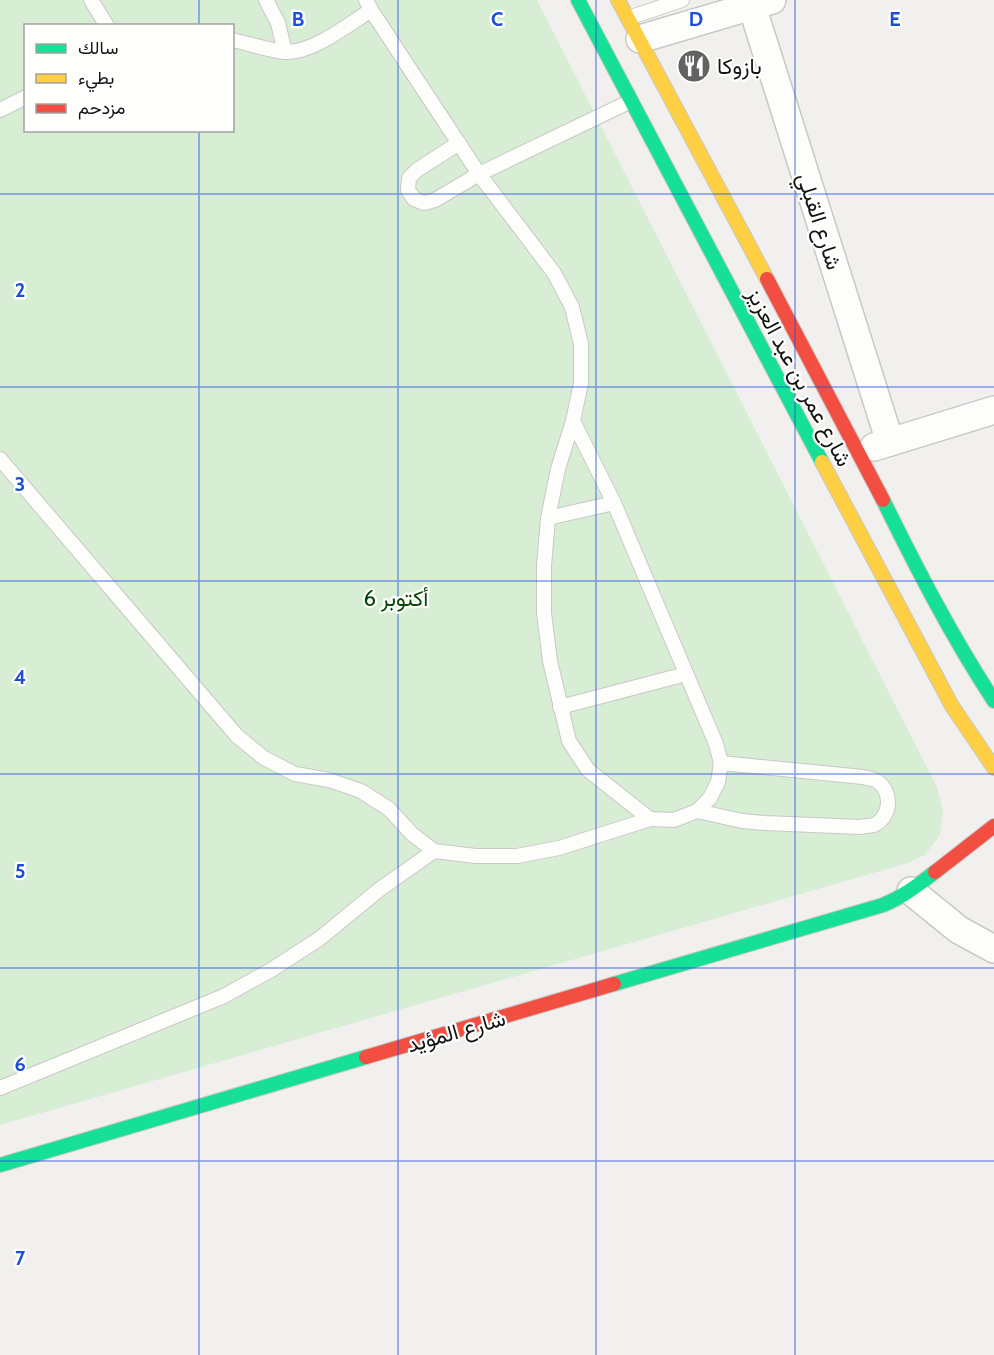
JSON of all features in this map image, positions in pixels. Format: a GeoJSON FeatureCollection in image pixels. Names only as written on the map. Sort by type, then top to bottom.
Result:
{"type":"FeatureCollection","features":[{"type":"Feature","properties":{"kind":"main road","name":"شارع عمر بن عبد العزيز"},"geometry":{"type":"LineString","coordinates":[[578,0],[952,706],[994,768]]}},
{"type":"Feature","properties":{"kind":"main road","name":"شارع عمر بن عبد العزيز"},"geometry":{"type":"LineString","coordinates":[[618,0],[859,452],[937,606],[994,701]]}},
{"type":"Feature","properties":{"kind":"main road","name":"شارع المؤيد"},"geometry":{"type":"LineString","coordinates":[[0,1165],[883,905],[911,891],[994,826]]}},
{"type":"Feature","properties":{"kind":"street"},"geometry":{"type":"LineString","coordinates":[[634,29],[758,2]]}},
{"type":"Feature","properties":{"kind":"street","name":"شارع القبلي"},"geometry":{"type":"LineString","coordinates":[[758,2],[890,442]]}},
{"type":"Feature","properties":{"kind":"street"},"geometry":{"type":"LineString","coordinates":[[859,452],[994,410]]}},
{"type":"Feature","properties":{"kind":"street"},"geometry":{"type":"LineString","coordinates":[[911,891],[959,930],[994,949]]}},
{"type":"Feature","properties":{"kind":"lane"},"geometry":{"type":"LineString","coordinates":[[91,0],[106,24]]}},
{"type":"Feature","properties":{"kind":"lane"},"geometry":{"type":"LineString","coordinates":[[266,0],[278,23],[285,52]]}},
{"type":"Feature","properties":{"kind":"lane"},"geometry":{"type":"LineString","coordinates":[[634,29],[681,0]]}},
{"type":"Feature","properties":{"kind":"lane"},"geometry":{"type":"LineString","coordinates":[[234,40],[285,52],[302,50],[318,44],[368,5],[479,174],[554,273],[572,307],[581,344],[581,383],[573,421],[558,469],[548,518],[544,566],[544,613],[550,660],[569,741],[588,770],[650,819]]}},
{"type":"Feature","properties":{"kind":"lane"},"geometry":{"type":"LineString","coordinates":[[0,110],[24,98]]}},
{"type":"Feature","properties":{"kind":"lane"},"geometry":{"type":"LineString","coordinates":[[459,143],[417,170],[409,178],[408,190],[414,199],[424,203],[435,200],[479,174],[631,101]]}},
{"type":"Feature","properties":{"kind":"lane"},"geometry":{"type":"LineString","coordinates":[[0,459],[237,736],[264,758],[295,774],[329,780],[361,791],[389,809],[412,834],[434,851],[476,856],[518,856],[559,848],[650,819],[674,820],[697,811],[710,798],[718,782],[721,763],[716,744],[614,503],[573,421]]}},
{"type":"Feature","properties":{"kind":"lane"},"geometry":{"type":"LineString","coordinates":[[548,518],[614,503]]}},
{"type":"Feature","properties":{"kind":"lane"},"geometry":{"type":"LineString","coordinates":[[560,707],[686,674]]}},
{"type":"Feature","properties":{"kind":"lane"},"geometry":{"type":"LineString","coordinates":[[697,811],[742,821],[860,827],[873,825],[884,817],[888,804],[886,791],[877,781],[863,777],[721,763]]}},
{"type":"Feature","properties":{"kind":"lane"},"geometry":{"type":"LineString","coordinates":[[0,1088],[224,996],[320,939],[380,889],[434,851]]}},
{"type":"Feature","properties":{"kind":"green space","name":"6 أكتوبر"},"geometry":{"type":"Polygon","coordinates":[[[0,0],[537,0],[937,787],[943,811],[940,835],[925,855],[908,863],[0,1125],[0,0]]]}},
{"type":"Feature","properties":{"kind":"traffic: fast"},"geometry":{"type":"LineString","coordinates":[[578,0],[822,462]]}},
{"type":"Feature","properties":{"kind":"traffic: fast"},"geometry":{"type":"LineString","coordinates":[[883,500],[936,602],[994,701]]}},
{"type":"Feature","properties":{"kind":"traffic: fast"},"geometry":{"type":"LineString","coordinates":[[614,984],[883,905],[904,894],[935,872]]}},
{"type":"Feature","properties":{"kind":"traffic: fast"},"geometry":{"type":"LineString","coordinates":[[0,1165],[366,1057]]}},
{"type":"Feature","properties":{"kind":"traffic: slow"},"geometry":{"type":"LineString","coordinates":[[618,0],[767,279]]}},
{"type":"Feature","properties":{"kind":"traffic: slow"},"geometry":{"type":"LineString","coordinates":[[822,462],[952,706],[994,768]]}},
{"type":"Feature","properties":{"kind":"traffic: jam"},"geometry":{"type":"LineString","coordinates":[[767,279],[883,500]]}},
{"type":"Feature","properties":{"kind":"traffic: jam"},"geometry":{"type":"LineString","coordinates":[[935,872],[994,826]]}},
{"type":"Feature","properties":{"kind":"traffic: jam"},"geometry":{"type":"LineString","coordinates":[[366,1057],[614,984]]}},
{"type":"Feature","properties":{"kind":"place","name":"بازوكا"},"geometry":{"type":"Point","coordinates":[694,66]}}]}
